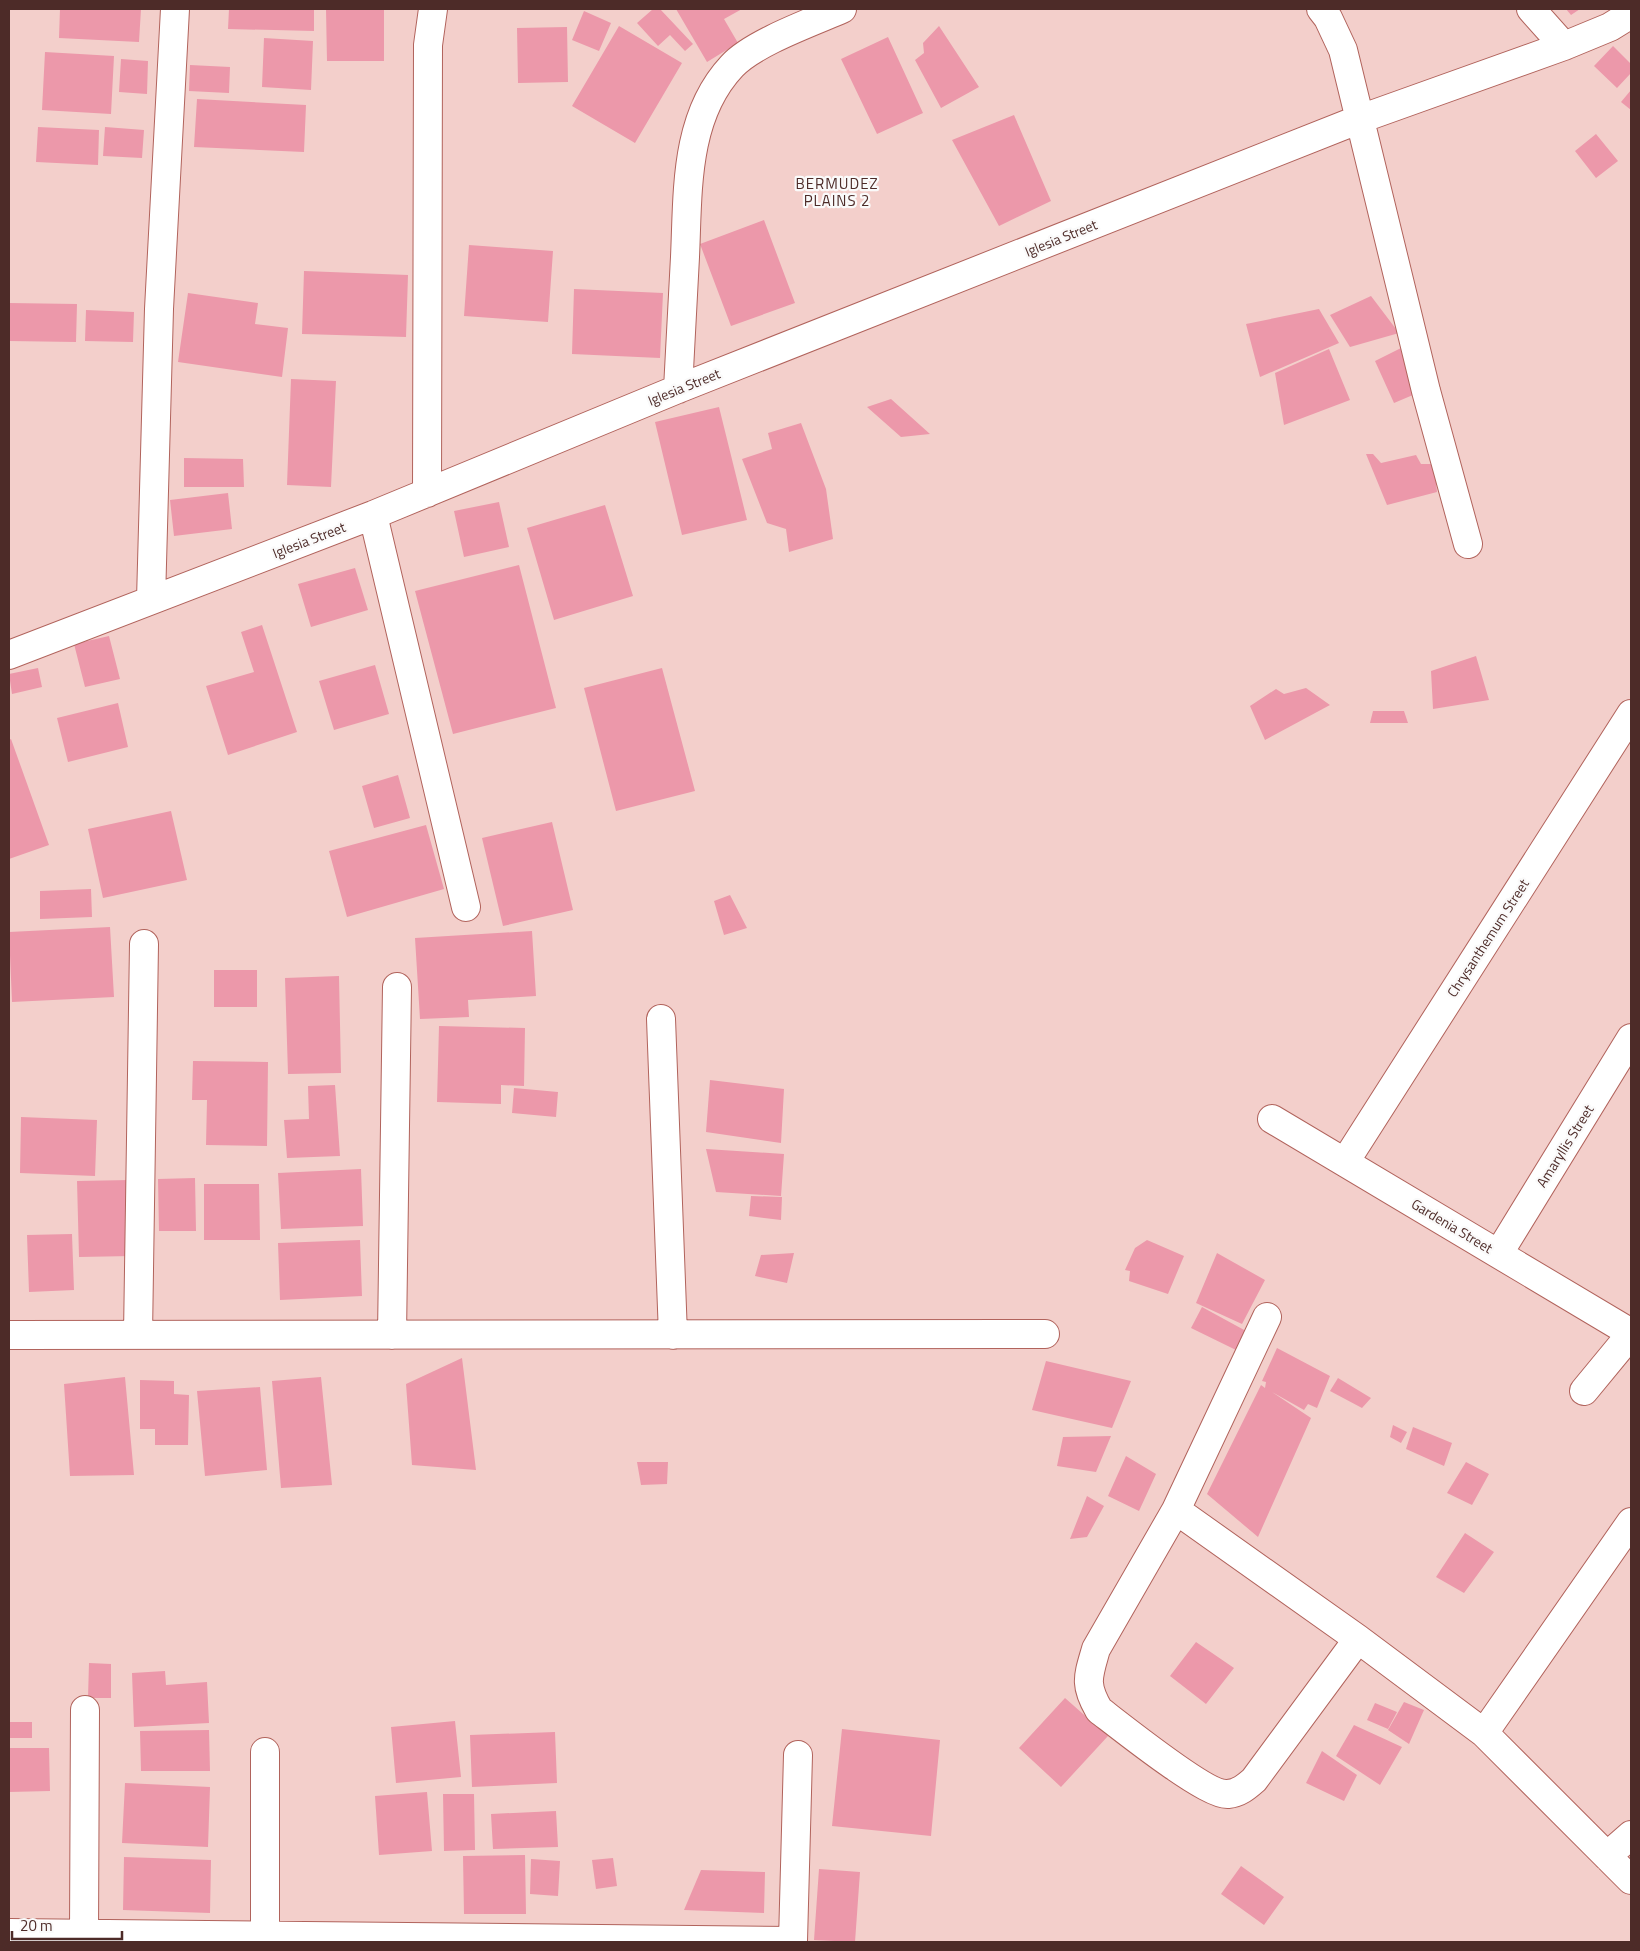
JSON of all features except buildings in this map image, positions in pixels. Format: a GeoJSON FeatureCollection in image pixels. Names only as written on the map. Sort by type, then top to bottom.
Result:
{"type":"FeatureCollection","features":[{"type":"Feature","properties":{"kind":"street"},"geometry":{"type":"LineString","coordinates":[[151,600],[159,309],[175,9]]}},
{"type":"Feature","properties":{"kind":"street"},"geometry":{"type":"LineString","coordinates":[[427,493],[428,45],[433,9]]}},
{"type":"Feature","properties":{"kind":"street"},"geometry":{"type":"LineString","coordinates":[[678,389],[689,167],[698,129],[712,94],[732,65],[758,48],[842,9]]}},
{"type":"Feature","properties":{"kind":"street"},"geometry":{"type":"LineString","coordinates":[[1321,9],[1328,18],[1343,50],[1426,391],[1468,544]]}},
{"type":"Feature","properties":{"kind":"street"},"geometry":{"type":"LineString","coordinates":[[1531,9],[1564,46]]}},
{"type":"Feature","properties":{"kind":"street","name":"Iglesia Street"},"geometry":{"type":"LineString","coordinates":[[9,655],[373,516],[678,389],[1360,119],[1564,46],[1610,27],[1631,14]]}},
{"type":"Feature","properties":{"kind":"street"},"geometry":{"type":"LineString","coordinates":[[373,516],[466,907]]}},
{"type":"Feature","properties":{"kind":"street","name":"Chrysanthemum Street"},"geometry":{"type":"LineString","coordinates":[[1345,1162],[1631,714]]}},
{"type":"Feature","properties":{"kind":"street"},"geometry":{"type":"LineString","coordinates":[[138,1335],[144,944]]}},
{"type":"Feature","properties":{"kind":"street"},"geometry":{"type":"LineString","coordinates":[[392,1335],[397,987]]}},
{"type":"Feature","properties":{"kind":"street"},"geometry":{"type":"LineString","coordinates":[[661,1019],[673,1335]]}},
{"type":"Feature","properties":{"kind":"street","name":"Amaryllis Street"},"geometry":{"type":"LineString","coordinates":[[1499,1254],[1631,1038]]}},
{"type":"Feature","properties":{"kind":"street","name":"Gardenia Street"},"geometry":{"type":"LineString","coordinates":[[1272,1119],[1631,1333]]}},
{"type":"Feature","properties":{"kind":"street"},"geometry":{"type":"LineString","coordinates":[[1267,1316],[1176,1510],[1096,1649],[1088,1674],[1089,1692],[1099,1710],[1206,1787],[1226,1795],[1240,1791],[1254,1780],[1358,1639]]}},
{"type":"Feature","properties":{"kind":"street"},"geometry":{"type":"LineString","coordinates":[[1584,1391],[1631,1333]]}},
{"type":"Feature","properties":{"kind":"street"},"geometry":{"type":"LineString","coordinates":[[9,1335],[1045,1334]]}},
{"type":"Feature","properties":{"kind":"street"},"geometry":{"type":"LineString","coordinates":[[1176,1510],[1358,1639],[1484,1733],[1631,1880]]}},
{"type":"Feature","properties":{"kind":"street"},"geometry":{"type":"LineString","coordinates":[[1484,1733],[1631,1522]]}},
{"type":"Feature","properties":{"kind":"street"},"geometry":{"type":"LineString","coordinates":[[84,1934],[85,1710]]}},
{"type":"Feature","properties":{"kind":"street"},"geometry":{"type":"LineString","coordinates":[[265,1752],[265,1936]]}},
{"type":"Feature","properties":{"kind":"street"},"geometry":{"type":"LineString","coordinates":[[9,1933],[793,1941],[798,1755]]}},
{"type":"Feature","properties":{"kind":"street"},"geometry":{"type":"LineString","coordinates":[[1607,1856],[1631,1836]]}},
{"type":"Feature","properties":{"kind":"district","name":"BERMUDEZ PLAINS 2"},"geometry":{"type":"Point","coordinates":[837,192]}}]}
